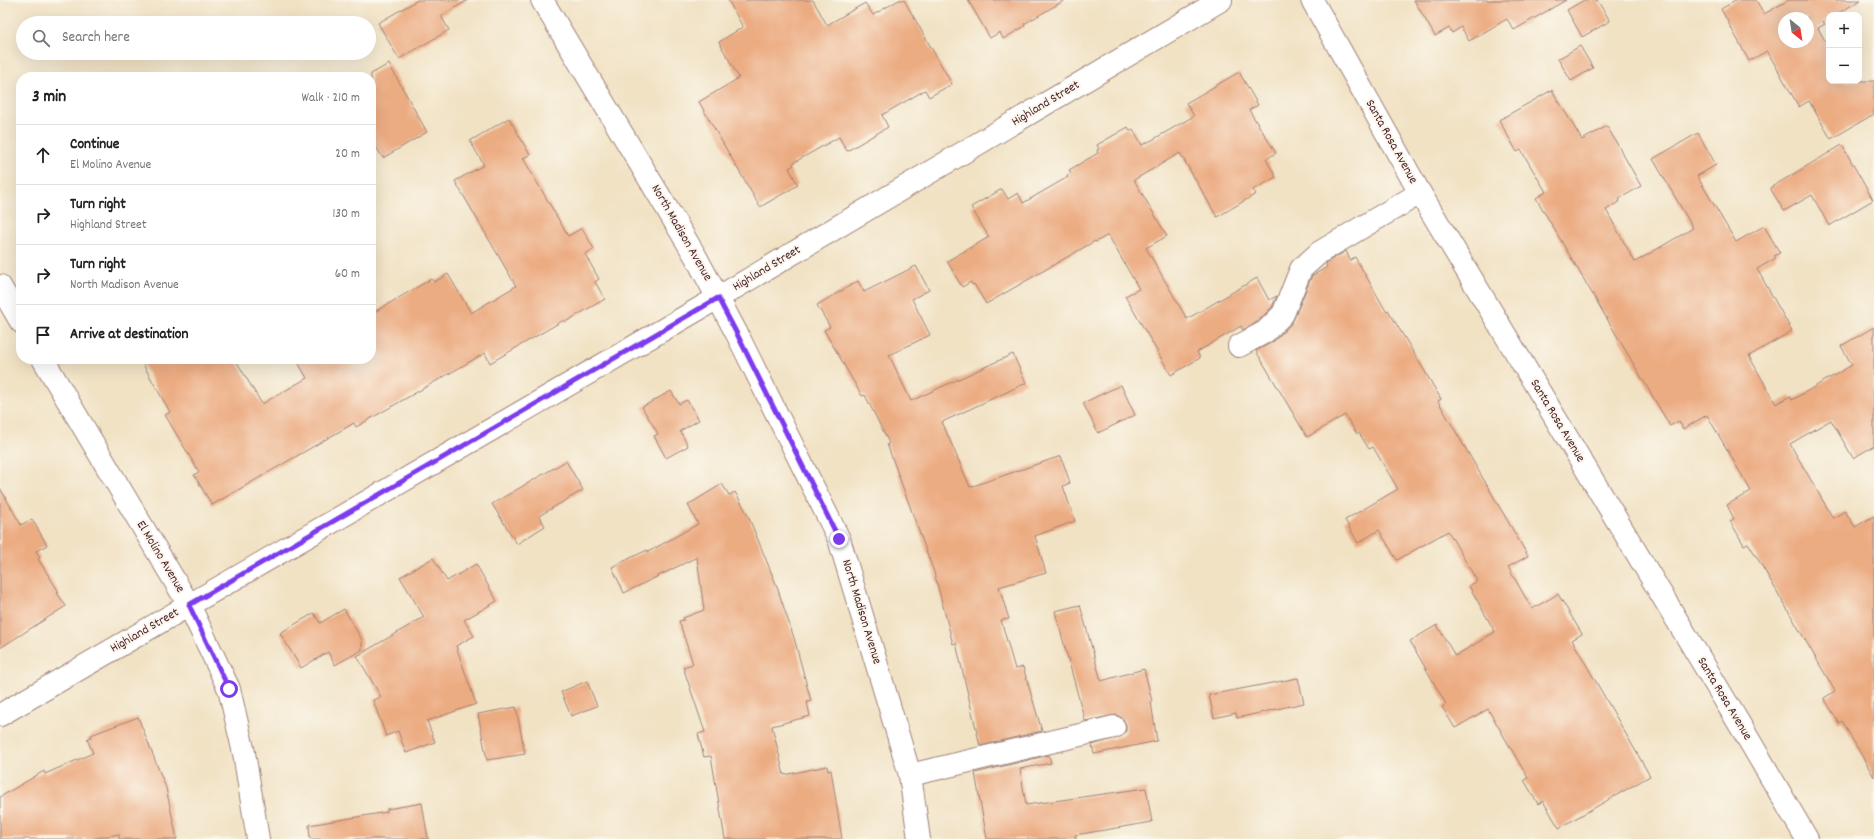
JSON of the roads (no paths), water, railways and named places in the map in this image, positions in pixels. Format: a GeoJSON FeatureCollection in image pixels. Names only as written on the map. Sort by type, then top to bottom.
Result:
{"type":"FeatureCollection","features":[{"type":"Feature","properties":{"kind":"street","name":"North Madison Avenue"},"geometry":{"type":"LineString","coordinates":[[542,0],[696,257],[737,334],[839,539],[910,775],[919,839]]}},
{"type":"Feature","properties":{"kind":"street","name":"Highland Street"},"geometry":{"type":"LineString","coordinates":[[0,715],[718,298],[1221,0]]}},
{"type":"Feature","properties":{"kind":"street","name":"Santa Rosa Avenue"},"geometry":{"type":"LineString","coordinates":[[1312,0],[1420,193],[1807,839]]}},
{"type":"Feature","properties":{"kind":"street"},"geometry":{"type":"LineString","coordinates":[[1239,346],[1265,332],[1283,314],[1301,269],[1320,252],[1420,193]]}},
{"type":"Feature","properties":{"kind":"street"},"geometry":{"type":"LineString","coordinates":[[0,286],[16,313]]}},
{"type":"Feature","properties":{"kind":"street","name":"El Molino Avenue"},"geometry":{"type":"LineString","coordinates":[[46,364],[189,605],[229,689],[244,753],[258,839]]}},
{"type":"Feature","properties":{"kind":"street"},"geometry":{"type":"LineString","coordinates":[[910,775],[1114,726]]}}]}
